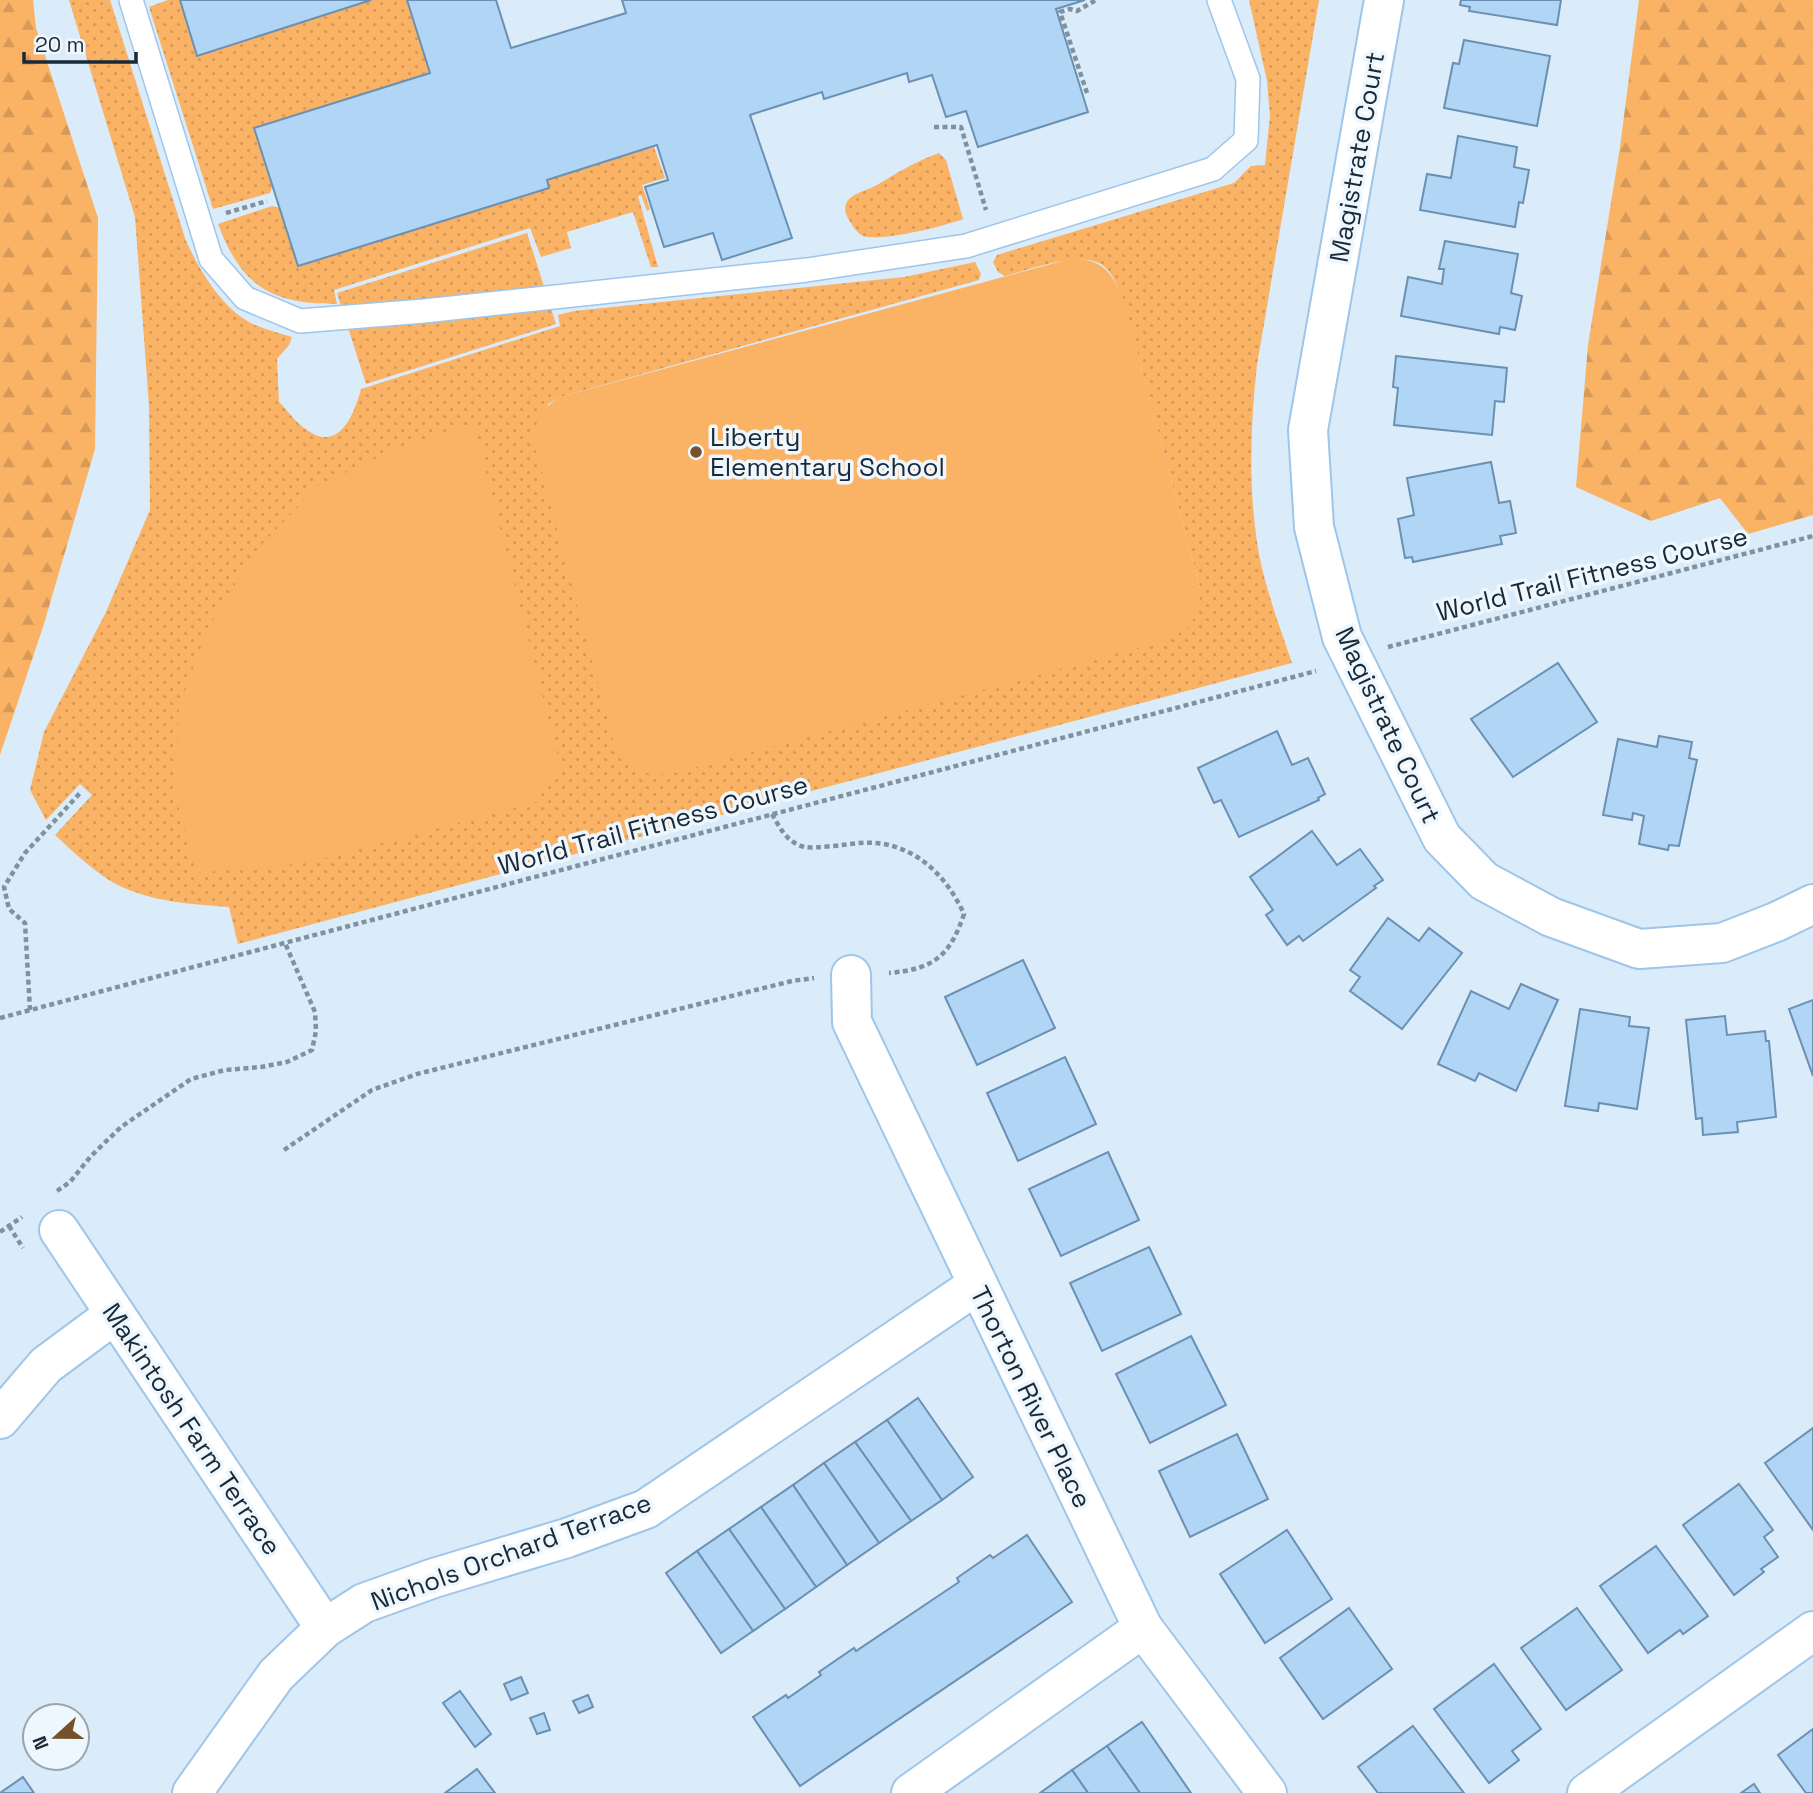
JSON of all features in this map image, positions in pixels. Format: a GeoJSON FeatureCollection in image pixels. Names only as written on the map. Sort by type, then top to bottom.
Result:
{"type":"FeatureCollection","features":[{"type":"Feature","properties":{"kind":"street","name":"Magistrate Court"},"geometry":{"type":"LineString","coordinates":[[1384,0],[1308,430],[1314,527],[1342,637],[1442,838],[1484,881],[1551,917],[1640,949],[1722,943],[1813,904]]}},
{"type":"Feature","properties":{"kind":"street","name":"Thorton River Place"},"geometry":{"type":"LineString","coordinates":[[851,975],[852,1022],[1143,1629],[1267,1793]]}},
{"type":"Feature","properties":{"kind":"street","name":"Makintosh Farm Terrace"},"geometry":{"type":"LineString","coordinates":[[46,1213],[325,1628]]}},
{"type":"Feature","properties":{"kind":"street","name":"Nichols Orchard Terrace"},"geometry":{"type":"LineString","coordinates":[[192,1793],[276,1675],[325,1628],[364,1603],[434,1578],[568,1538],[646,1509],[977,1286]]}},
{"type":"Feature","properties":{"kind":"street"},"geometry":{"type":"LineString","coordinates":[[0,1419],[46,1365],[115,1314]]}},
{"type":"Feature","properties":{"kind":"street"},"geometry":{"type":"LineString","coordinates":[[911,1793],[1143,1629]]}},
{"type":"Feature","properties":{"kind":"street"},"geometry":{"type":"LineString","coordinates":[[1587,1793],[1813,1631]]}},
{"type":"Feature","properties":{"kind":"lane"},"geometry":{"type":"LineString","coordinates":[[131,0],[211,260],[245,298],[300,321],[425,311],[807,270],[966,246],[1213,169],[1246,140],[1248,79],[1219,0]]}},
{"type":"Feature","properties":{"kind":"path"},"geometry":{"type":"LineString","coordinates":[[1087,93],[1060,12],[1070,9],[1077,11],[1096,0]]}},
{"type":"Feature","properties":{"kind":"path"},"geometry":{"type":"LineString","coordinates":[[934,127],[961,127],[995,237]]}},
{"type":"Feature","properties":{"kind":"path"},"geometry":{"type":"LineString","coordinates":[[199,222],[267,201]]}},
{"type":"Feature","properties":{"kind":"path","name":"World Trail Fitness Course"},"geometry":{"type":"LineString","coordinates":[[1380,649],[1813,536]]}},
{"type":"Feature","properties":{"kind":"path","name":"World Trail Fitness Course"},"geometry":{"type":"LineString","coordinates":[[0,1017],[1316,671]]}},
{"type":"Feature","properties":{"kind":"path"},"geometry":{"type":"LineString","coordinates":[[30,1010],[25,923],[9,909],[4,887],[25,853],[82,792]]}},
{"type":"Feature","properties":{"kind":"path"},"geometry":{"type":"LineString","coordinates":[[284,1150],[372,1090],[418,1074],[792,981],[906,971],[935,962],[956,939],[964,914],[956,896],[937,870],[912,852],[872,842],[806,847],[784,836],[772,814]]}},
{"type":"Feature","properties":{"kind":"path"},"geometry":{"type":"LineString","coordinates":[[0,1232],[46,1213],[92,1156],[121,1127],[191,1079],[226,1070],[261,1068],[287,1062],[312,1050],[316,1031],[315,1012],[285,943]]}},
{"type":"Feature","properties":{"kind":"green space"},"geometry":{"type":"Polygon","coordinates":[[[0,0],[33,0],[36,28],[98,218],[95,449],[44,624],[0,755],[0,0]]]}},
{"type":"Feature","properties":{"kind":"green space"},"geometry":{"type":"Polygon","coordinates":[[[69,0],[110,0],[186,241],[214,289],[233,310],[255,325],[292,337],[277,359],[279,402],[299,424],[318,436],[328,437],[343,428],[354,410],[361,389],[560,326],[558,315],[574,311],[904,277],[975,262],[981,274],[979,280],[560,397],[547,405],[1200,588],[1122,296],[1111,274],[1101,264],[1079,260],[1053,263],[1005,276],[998,272],[993,262],[997,255],[1234,183],[1251,166],[1265,165],[1270,115],[1267,81],[1249,0],[1319,0],[1257,365],[1252,436],[1253,507],[1259,554],[1269,595],[1292,663],[238,944],[229,907],[157,898],[116,884],[55,835],[92,795],[80,784],[46,820],[30,790],[44,732],[105,614],[150,510],[149,406],[135,217],[69,0]]]}},
{"type":"Feature","properties":{"kind":"green space"},"geometry":{"type":"Polygon","coordinates":[[[168,0],[180,0],[197,56],[371,0],[407,0],[430,73],[254,128],[272,187],[270,193],[213,209],[149,7],[168,0]]]}},
{"type":"Feature","properties":{"kind":"green space"},"geometry":{"type":"Polygon","coordinates":[[[1639,0],[1813,0],[1813,515],[1748,534],[1720,498],[1651,521],[1576,487],[1588,345],[1620,147],[1639,0]]]}},
{"type":"Feature","properties":{"kind":"green space"},"geometry":{"type":"Polygon","coordinates":[[[654,147],[665,178],[642,185],[650,209],[647,211],[641,195],[638,196],[658,267],[651,267],[633,212],[567,232],[571,248],[541,257],[530,228],[334,290],[337,304],[314,303],[294,300],[262,288],[237,263],[218,224],[272,206],[279,208],[298,266],[548,188],[547,180],[654,147]]]}},
{"type":"Feature","properties":{"kind":"green space"},"geometry":{"type":"Polygon","coordinates":[[[939,153],[946,160],[963,219],[884,237],[863,236],[857,231],[845,210],[851,197],[939,153]]]}},
{"type":"Feature","properties":{"kind":"green space"},"geometry":{"type":"Polygon","coordinates":[[[527,233],[556,324],[366,384],[337,293],[527,233]]]}},
{"type":"Feature","properties":{"kind":"green space"},"geometry":{"type":"Polygon","coordinates":[[[1070,259],[1081,259],[1103,267],[1122,295],[1200,588],[1199,607],[1185,629],[1160,642],[675,773],[647,773],[626,762],[615,747],[535,447],[536,424],[543,412],[560,397],[1070,259]]]}},
{"type":"Feature","properties":{"kind":"green space"},"geometry":{"type":"Polygon","coordinates":[[[474,424],[560,765],[537,802],[307,863],[196,873],[175,793],[179,707],[208,628],[255,552],[317,486],[405,445],[474,424]]]}},
{"type":"Feature","properties":{"kind":"building"},"geometry":{"type":"Polygon","coordinates":[[[180,0],[371,0],[197,56],[180,0]]]}},
{"type":"Feature","properties":{"kind":"building"},"geometry":{"type":"Polygon","coordinates":[[[407,0],[496,0],[511,48],[626,13],[622,0],[1085,0],[1056,9],[1088,112],[978,147],[966,111],[946,117],[932,75],[909,82],[907,73],[824,99],[822,92],[750,115],[792,238],[722,260],[713,233],[664,247],[645,187],[668,180],[657,145],[547,180],[549,188],[298,266],[254,128],[430,73],[407,0]]]}},
{"type":"Feature","properties":{"kind":"building"},"geometry":{"type":"Polygon","coordinates":[[[1461,0],[1561,0],[1557,25],[1469,11],[1470,7],[1460,5],[1461,0]]]}},
{"type":"Feature","properties":{"kind":"building"},"geometry":{"type":"Polygon","coordinates":[[[1464,40],[1550,56],[1537,126],[1444,108],[1453,63],[1459,64],[1464,40]]]}},
{"type":"Feature","properties":{"kind":"building"},"geometry":{"type":"Polygon","coordinates":[[[1458,136],[1517,147],[1514,167],[1529,170],[1515,227],[1420,210],[1427,174],[1451,178],[1458,136]]]}},
{"type":"Feature","properties":{"kind":"building"},"geometry":{"type":"Polygon","coordinates":[[[1445,241],[1518,254],[1511,293],[1522,296],[1515,330],[1500,327],[1499,334],[1401,316],[1408,277],[1442,284],[1444,269],[1439,269],[1445,241]]]}},
{"type":"Feature","properties":{"kind":"building"},"geometry":{"type":"Polygon","coordinates":[[[1396,356],[1507,368],[1504,402],[1495,401],[1492,435],[1394,425],[1398,388],[1393,387],[1396,356]]]}},
{"type":"Feature","properties":{"kind":"building"},"geometry":{"type":"Polygon","coordinates":[[[1491,462],[1499,503],[1510,501],[1516,533],[1500,536],[1502,544],[1413,562],[1412,557],[1405,558],[1398,519],[1414,515],[1407,478],[1491,462]]]}},
{"type":"Feature","properties":{"kind":"building"},"geometry":{"type":"Polygon","coordinates":[[[1558,663],[1597,722],[1513,777],[1471,719],[1558,663]]]}},
{"type":"Feature","properties":{"kind":"building"},"geometry":{"type":"Polygon","coordinates":[[[1277,731],[1292,765],[1308,758],[1325,794],[1318,798],[1319,800],[1239,837],[1221,800],[1214,803],[1198,768],[1277,731]]]}},
{"type":"Feature","properties":{"kind":"building"},"geometry":{"type":"Polygon","coordinates":[[[1659,736],[1692,742],[1689,758],[1697,760],[1679,846],[1669,845],[1668,850],[1639,844],[1644,816],[1633,813],[1632,820],[1603,815],[1618,739],[1657,747],[1659,736]]]}},
{"type":"Feature","properties":{"kind":"building"},"geometry":{"type":"Polygon","coordinates":[[[1312,831],[1337,865],[1360,849],[1383,880],[1374,886],[1376,888],[1303,941],[1299,936],[1287,945],[1266,915],[1273,910],[1250,877],[1312,831]]]}},
{"type":"Feature","properties":{"kind":"building"},"geometry":{"type":"Polygon","coordinates":[[[1388,918],[1419,941],[1429,928],[1462,953],[1402,1029],[1350,991],[1360,977],[1350,970],[1388,918]]]}},
{"type":"Feature","properties":{"kind":"building"},"geometry":{"type":"Polygon","coordinates":[[[1023,960],[1055,1028],[977,1065],[945,997],[1023,960]]]}},
{"type":"Feature","properties":{"kind":"building"},"geometry":{"type":"Polygon","coordinates":[[[1521,984],[1558,1000],[1516,1091],[1479,1073],[1475,1081],[1438,1064],[1471,991],[1509,1009],[1521,984]]]}},
{"type":"Feature","properties":{"kind":"building"},"geometry":{"type":"Polygon","coordinates":[[[1813,1000],[1813,1076],[1789,1009],[1813,1000]]]}},
{"type":"Feature","properties":{"kind":"building"},"geometry":{"type":"Polygon","coordinates":[[[1580,1009],[1630,1017],[1629,1026],[1649,1028],[1637,1109],[1599,1103],[1598,1111],[1565,1106],[1580,1009]]]}},
{"type":"Feature","properties":{"kind":"building"},"geometry":{"type":"Polygon","coordinates":[[[1725,1016],[1727,1035],[1765,1031],[1766,1041],[1769,1041],[1776,1117],[1737,1122],[1738,1132],[1703,1135],[1702,1118],[1696,1119],[1686,1020],[1725,1016]]]}},
{"type":"Feature","properties":{"kind":"building"},"geometry":{"type":"Polygon","coordinates":[[[1065,1057],[1096,1124],[1018,1161],[987,1093],[1065,1057]]]}},
{"type":"Feature","properties":{"kind":"building"},"geometry":{"type":"Polygon","coordinates":[[[1108,1152],[1139,1220],[1061,1256],[1029,1189],[1108,1152]]]}},
{"type":"Feature","properties":{"kind":"building"},"geometry":{"type":"Polygon","coordinates":[[[1149,1247],[1181,1314],[1102,1351],[1070,1283],[1149,1247]]]}},
{"type":"Feature","properties":{"kind":"building"},"geometry":{"type":"Polygon","coordinates":[[[1191,1336],[1226,1405],[1150,1443],[1116,1374],[1191,1336]]]}},
{"type":"Feature","properties":{"kind":"building"},"geometry":{"type":"Polygon","coordinates":[[[918,1398],[973,1477],[942,1500],[887,1420],[918,1398]]]}},
{"type":"Feature","properties":{"kind":"building"},"geometry":{"type":"Polygon","coordinates":[[[887,1420],[942,1500],[911,1521],[855,1442],[887,1420]]]}},
{"type":"Feature","properties":{"kind":"building"},"geometry":{"type":"Polygon","coordinates":[[[1813,1428],[1813,1530],[1765,1463],[1813,1428]]]}},
{"type":"Feature","properties":{"kind":"building"},"geometry":{"type":"Polygon","coordinates":[[[1237,1434],[1268,1499],[1190,1537],[1159,1471],[1237,1434]]]}},
{"type":"Feature","properties":{"kind":"building"},"geometry":{"type":"Polygon","coordinates":[[[855,1442],[911,1521],[879,1543],[824,1463],[855,1442]]]}},
{"type":"Feature","properties":{"kind":"building"},"geometry":{"type":"Polygon","coordinates":[[[824,1463],[879,1543],[847,1565],[793,1485],[824,1463]]]}},
{"type":"Feature","properties":{"kind":"building"},"geometry":{"type":"Polygon","coordinates":[[[1739,1484],[1773,1530],[1764,1537],[1778,1557],[1761,1569],[1764,1572],[1734,1595],[1683,1525],[1739,1484]]]}},
{"type":"Feature","properties":{"kind":"building"},"geometry":{"type":"Polygon","coordinates":[[[793,1485],[847,1565],[816,1587],[761,1507],[793,1485]]]}},
{"type":"Feature","properties":{"kind":"building"},"geometry":{"type":"Polygon","coordinates":[[[761,1507],[816,1587],[785,1609],[729,1529],[761,1507]]]}},
{"type":"Feature","properties":{"kind":"building"},"geometry":{"type":"Polygon","coordinates":[[[729,1529],[785,1609],[753,1631],[697,1551],[729,1529]]]}},
{"type":"Feature","properties":{"kind":"building"},"geometry":{"type":"Polygon","coordinates":[[[1287,1530],[1332,1599],[1265,1643],[1220,1574],[1287,1530]]]}},
{"type":"Feature","properties":{"kind":"building"},"geometry":{"type":"Polygon","coordinates":[[[1027,1535],[1072,1602],[800,1786],[753,1717],[786,1695],[788,1698],[854,1648],[856,1651],[959,1582],[957,1578],[990,1555],[993,1558],[1027,1535]]]}},
{"type":"Feature","properties":{"kind":"building"},"geometry":{"type":"Polygon","coordinates":[[[1656,1546],[1708,1616],[1683,1634],[1680,1630],[1648,1653],[1600,1586],[1656,1546]]]}},
{"type":"Feature","properties":{"kind":"building"},"geometry":{"type":"Polygon","coordinates":[[[697,1551],[753,1631],[721,1653],[666,1573],[697,1551]]]}},
{"type":"Feature","properties":{"kind":"building"},"geometry":{"type":"Polygon","coordinates":[[[1349,1608],[1392,1669],[1323,1719],[1280,1658],[1349,1608]]]}},
{"type":"Feature","properties":{"kind":"building"},"geometry":{"type":"Polygon","coordinates":[[[1577,1608],[1622,1670],[1566,1710],[1521,1648],[1577,1608]]]}},
{"type":"Feature","properties":{"kind":"building"},"geometry":{"type":"Polygon","coordinates":[[[1494,1664],[1541,1729],[1512,1751],[1519,1760],[1489,1783],[1434,1709],[1494,1664]]]}},
{"type":"Feature","properties":{"kind":"building"},"geometry":{"type":"Polygon","coordinates":[[[521,1677],[528,1693],[511,1700],[504,1684],[521,1677]]]}},
{"type":"Feature","properties":{"kind":"building"},"geometry":{"type":"Polygon","coordinates":[[[460,1691],[491,1734],[475,1747],[443,1703],[460,1691]]]}},
{"type":"Feature","properties":{"kind":"building"},"geometry":{"type":"Polygon","coordinates":[[[588,1695],[593,1707],[579,1713],[573,1701],[588,1695]]]}},
{"type":"Feature","properties":{"kind":"building"},"geometry":{"type":"Polygon","coordinates":[[[544,1713],[550,1730],[537,1734],[530,1718],[544,1713]]]}},
{"type":"Feature","properties":{"kind":"building"},"geometry":{"type":"Polygon","coordinates":[[[1142,1722],[1191,1793],[1140,1793],[1107,1746],[1142,1722]]]}},
{"type":"Feature","properties":{"kind":"building"},"geometry":{"type":"Polygon","coordinates":[[[1413,1726],[1464,1793],[1378,1793],[1358,1767],[1413,1726]]]}},
{"type":"Feature","properties":{"kind":"building"},"geometry":{"type":"Polygon","coordinates":[[[1813,1729],[1813,1793],[1806,1793],[1778,1755],[1813,1729]]]}},
{"type":"Feature","properties":{"kind":"building"},"geometry":{"type":"Polygon","coordinates":[[[1107,1746],[1140,1793],[1088,1793],[1072,1770],[1107,1746]]]}},
{"type":"Feature","properties":{"kind":"building"},"geometry":{"type":"Polygon","coordinates":[[[477,1769],[495,1793],[445,1793],[477,1769]]]}},
{"type":"Feature","properties":{"kind":"building"},"geometry":{"type":"Polygon","coordinates":[[[1072,1770],[1088,1793],[1040,1793],[1072,1770]]]}},
{"type":"Feature","properties":{"kind":"building"},"geometry":{"type":"Polygon","coordinates":[[[23,1777],[34,1793],[0,1793],[23,1777]]]}},
{"type":"Feature","properties":{"kind":"building"},"geometry":{"type":"Polygon","coordinates":[[[1754,1784],[1760,1793],[1741,1793],[1754,1784]]]}},
{"type":"Feature","properties":{"kind":"place","name":"Liberty Elementary School"},"geometry":{"type":"Point","coordinates":[696,452]}}]}
